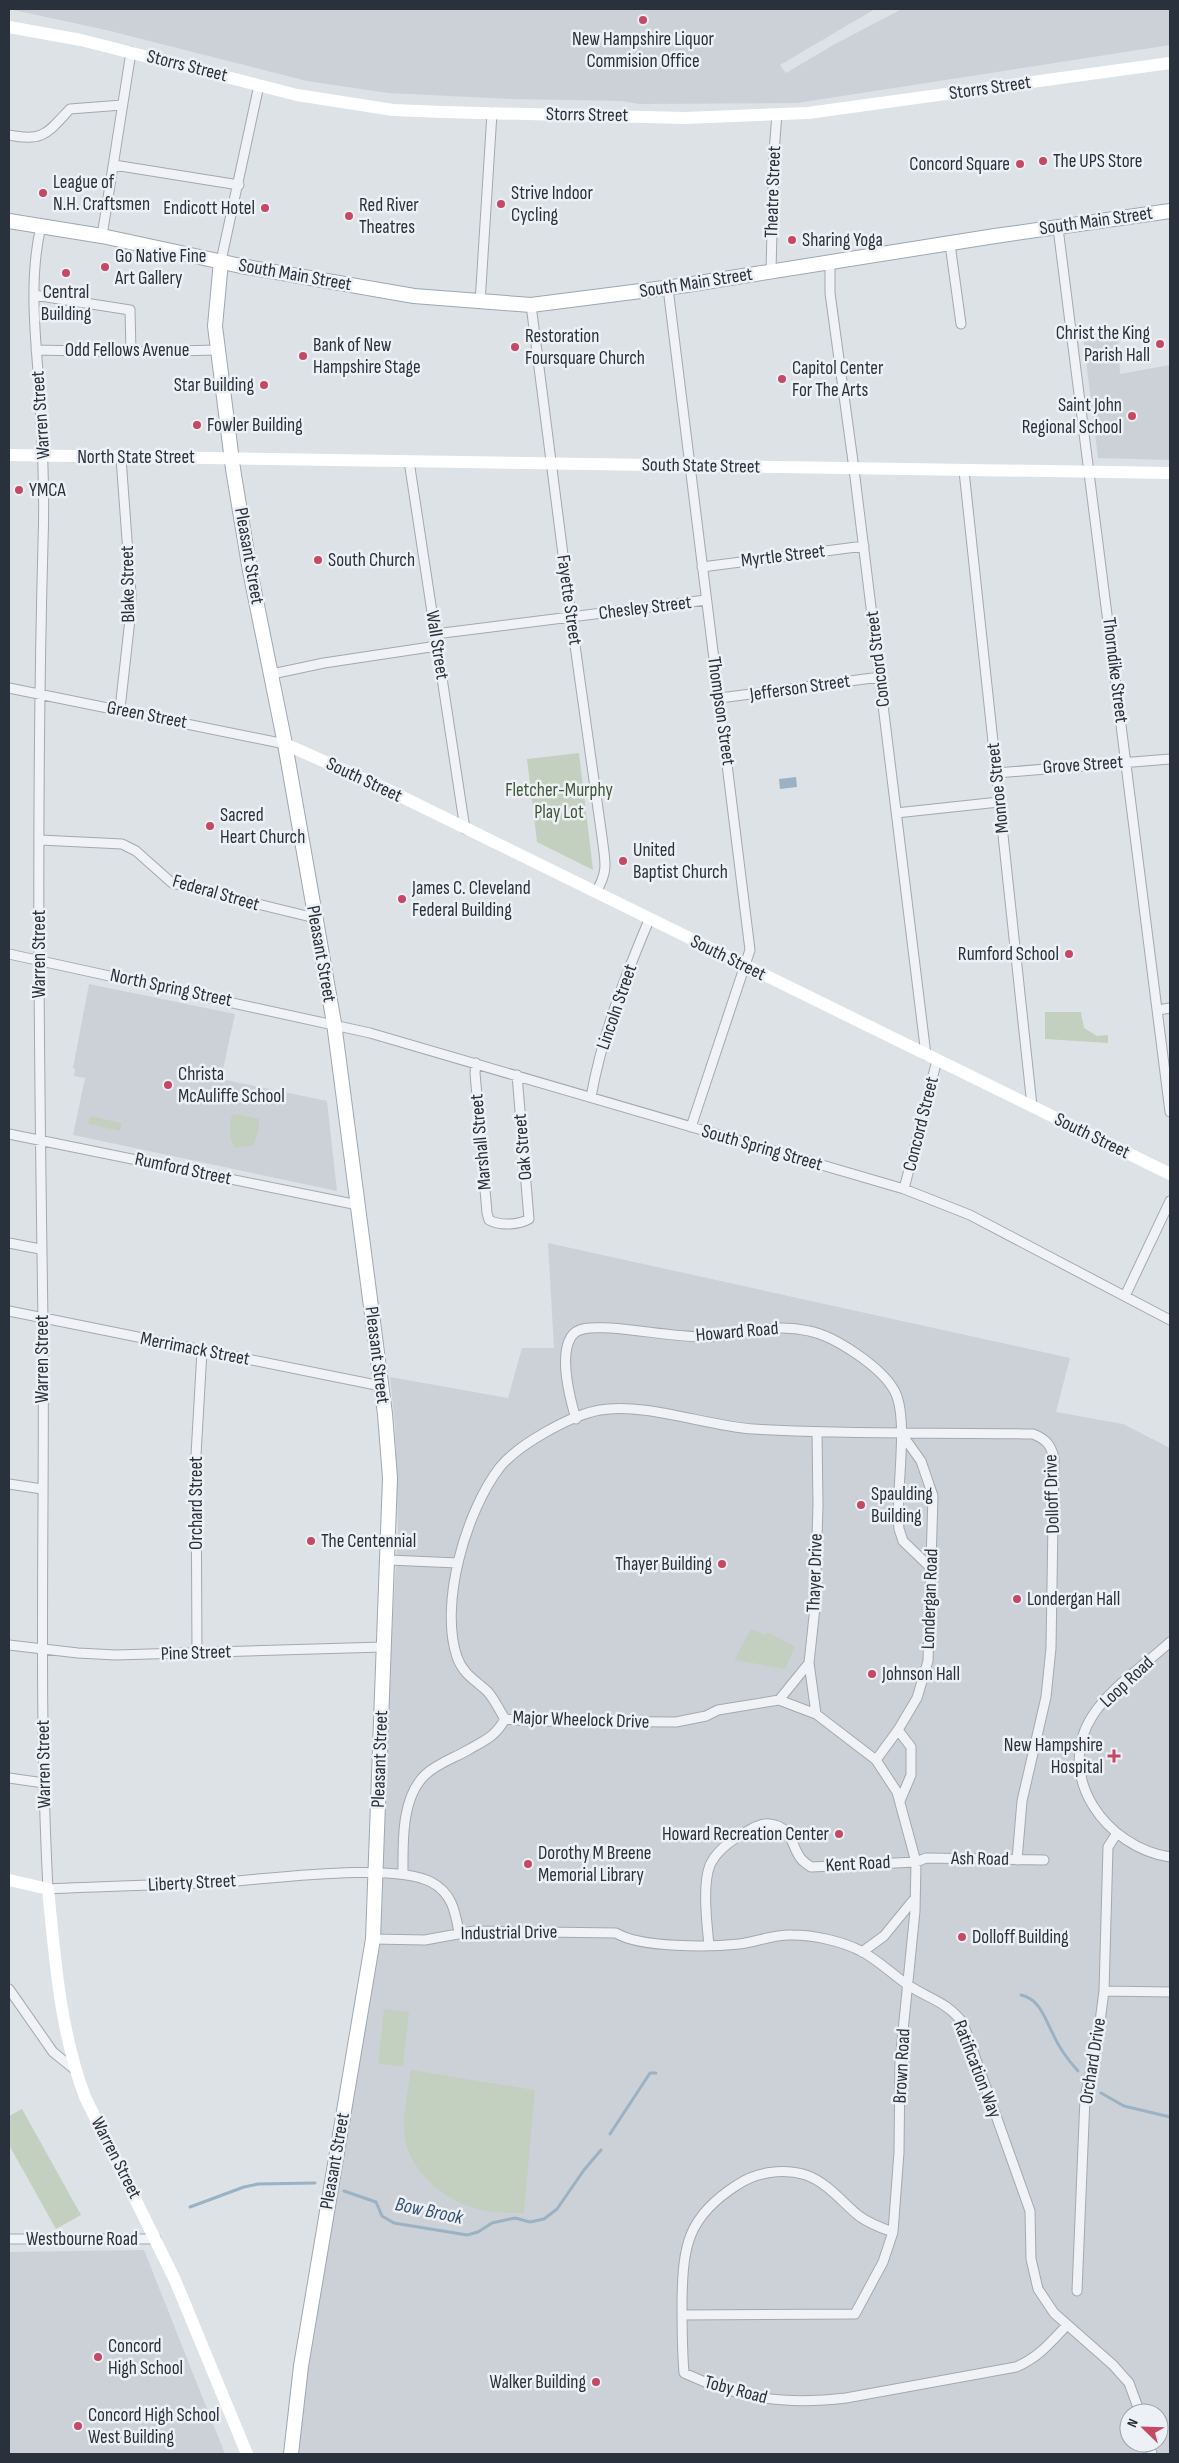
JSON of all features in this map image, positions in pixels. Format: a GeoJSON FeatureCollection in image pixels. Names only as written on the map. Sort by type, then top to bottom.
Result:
{"type":"FeatureCollection","features":[{"type":"Feature","properties":{"kind":"main road","name":"South Main Street"},"geometry":{"type":"LineString","coordinates":[[9,221],[102,236],[221,261],[414,296],[531,305],[668,288],[1170,210]]}},
{"type":"Feature","properties":{"kind":"main road","name":"Pleasant Street"},"geometry":{"type":"LineString","coordinates":[[221,261],[216,304],[218,350],[250,571],[285,744],[334,1024],[381,1386],[390,1478],[389,1560],[383,1647],[377,1874],[373,1939],[301,2366],[291,2454]]}},
{"type":"Feature","properties":{"kind":"street","name":"Storrs Street"},"geometry":{"type":"LineString","coordinates":[[9,27],[131,52],[322,100],[392,110],[685,118],[777,114],[822,111],[1170,63]]}},
{"type":"Feature","properties":{"kind":"street"},"geometry":{"type":"LineString","coordinates":[[102,236],[131,52]]}},
{"type":"Feature","properties":{"kind":"street"},"geometry":{"type":"LineString","coordinates":[[221,261],[239,185],[259,85]]}},
{"type":"Feature","properties":{"kind":"street"},"geometry":{"type":"LineString","coordinates":[[9,135],[27,138],[46,134],[70,108],[122,105]]}},
{"type":"Feature","properties":{"kind":"street"},"geometry":{"type":"LineString","coordinates":[[480,302],[492,113]]}},
{"type":"Feature","properties":{"kind":"street","name":"Theatre Street"},"geometry":{"type":"LineString","coordinates":[[771,271],[774,152],[777,114]]}},
{"type":"Feature","properties":{"kind":"street"},"geometry":{"type":"LineString","coordinates":[[114,165],[239,185]]}},
{"type":"Feature","properties":{"kind":"street","name":"Warren Street"},"geometry":{"type":"LineString","coordinates":[[41,226],[37,242],[34,295],[44,457],[40,695],[39,1140],[43,1318],[42,1650],[48,1889],[61,2000],[74,2069],[85,2097],[175,2280],[247,2454]]}},
{"type":"Feature","properties":{"kind":"street","name":"Thorndike Street"},"geometry":{"type":"LineString","coordinates":[[1058,228],[1170,1112]]}},
{"type":"Feature","properties":{"kind":"street"},"geometry":{"type":"LineString","coordinates":[[950,244],[961,324]]}},
{"type":"Feature","properties":{"kind":"street","name":"Concord Street"},"geometry":{"type":"LineString","coordinates":[[830,263],[830,293],[864,546],[896,813],[932,1057],[904,1189]]}},
{"type":"Feature","properties":{"kind":"street","name":"Thompson Street"},"geometry":{"type":"LineString","coordinates":[[668,288],[706,600],[750,934],[750,950],[746,966],[691,1127]]}},
{"type":"Feature","properties":{"kind":"street"},"geometry":{"type":"LineString","coordinates":[[34,295],[130,310],[131,352]]}},
{"type":"Feature","properties":{"kind":"street","name":"Fayette Street"},"geometry":{"type":"LineString","coordinates":[[531,305],[606,871],[605,877],[596,892]]}},
{"type":"Feature","properties":{"kind":"street","name":"Odd Fellows Avenue"},"geometry":{"type":"LineString","coordinates":[[36,350],[131,352],[218,350]]}},
{"type":"Feature","properties":{"kind":"street","name":"North State Street"},"geometry":{"type":"LineString","coordinates":[[9,455],[44,457],[233,458]]}},
{"type":"Feature","properties":{"kind":"street","name":"Blake Street"},"geometry":{"type":"LineString","coordinates":[[120,710],[131,594],[121,458]]}},
{"type":"Feature","properties":{"kind":"street","name":"South State Street"},"geometry":{"type":"LineString","coordinates":[[233,458],[1170,473]]}},
{"type":"Feature","properties":{"kind":"street","name":"Wall Street"},"geometry":{"type":"LineString","coordinates":[[409,461],[465,829]]}},
{"type":"Feature","properties":{"kind":"street","name":"Monroe Street"},"geometry":{"type":"LineString","coordinates":[[964,471],[1032,1106]]}},
{"type":"Feature","properties":{"kind":"street","name":"Myrtle Street"},"geometry":{"type":"LineString","coordinates":[[702,567],[864,546]]}},
{"type":"Feature","properties":{"kind":"street","name":"Chesley Street"},"geometry":{"type":"LineString","coordinates":[[435,634],[706,600]]}},
{"type":"Feature","properties":{"kind":"street"},"geometry":{"type":"LineString","coordinates":[[272,674],[324,663],[437,646]]}},
{"type":"Feature","properties":{"kind":"street","name":"Jefferson Street"},"geometry":{"type":"LineString","coordinates":[[720,698],[880,677]]}},
{"type":"Feature","properties":{"kind":"street","name":"Green Street"},"geometry":{"type":"LineString","coordinates":[[9,688],[285,744]]}},
{"type":"Feature","properties":{"kind":"street","name":"South Street"},"geometry":{"type":"LineString","coordinates":[[285,744],[596,892],[649,920],[1170,1174]]}},
{"type":"Feature","properties":{"kind":"street","name":"Grove Street"},"geometry":{"type":"LineString","coordinates":[[996,772],[1170,759]]}},
{"type":"Feature","properties":{"kind":"street"},"geometry":{"type":"LineString","coordinates":[[896,813],[999,802]]}},
{"type":"Feature","properties":{"kind":"street","name":"Federal Street"},"geometry":{"type":"LineString","coordinates":[[40,840],[122,844],[136,851],[172,883],[315,918]]}},
{"type":"Feature","properties":{"kind":"street","name":"Lincoln Street"},"geometry":{"type":"LineString","coordinates":[[591,1096],[596,1071],[622,984],[649,920]]}},
{"type":"Feature","properties":{"kind":"street","name":"North Spring Street"},"geometry":{"type":"LineString","coordinates":[[9,954],[334,1024]]}},
{"type":"Feature","properties":{"kind":"street"},"geometry":{"type":"LineString","coordinates":[[1158,1010],[1170,1008]]}},
{"type":"Feature","properties":{"kind":"street","name":"South Spring Street"},"geometry":{"type":"LineString","coordinates":[[334,1024],[591,1096],[904,1189],[970,1215],[1170,1320]]}},
{"type":"Feature","properties":{"kind":"street","name":"Marshall Street"},"geometry":{"type":"LineString","coordinates":[[476,1063],[478,1113],[489,1220],[494,1223],[510,1224],[524,1222],[529,1219]]}},
{"type":"Feature","properties":{"kind":"street","name":"Oak Street"},"geometry":{"type":"LineString","coordinates":[[517,1075],[529,1219]]}},
{"type":"Feature","properties":{"kind":"street","name":"Rumford Street"},"geometry":{"type":"LineString","coordinates":[[9,1134],[358,1205]]}},
{"type":"Feature","properties":{"kind":"street"},"geometry":{"type":"LineString","coordinates":[[1126,1296],[1170,1201]]}},
{"type":"Feature","properties":{"kind":"street"},"geometry":{"type":"LineString","coordinates":[[9,1243],[40,1249]]}},
{"type":"Feature","properties":{"kind":"street","name":"Merrimack Street"},"geometry":{"type":"LineString","coordinates":[[9,1311],[381,1386]]}},
{"type":"Feature","properties":{"kind":"street","name":"Howard Road"},"geometry":{"type":"LineString","coordinates":[[576,1419],[569,1399],[567,1348],[571,1336],[582,1329],[633,1330],[709,1337],[759,1328],[785,1327],[810,1331],[834,1339],[846,1346],[885,1379],[900,1400],[899,1529],[903,1541],[931,1568]]}},
{"type":"Feature","properties":{"kind":"street","name":"Orchard Street"},"geometry":{"type":"LineString","coordinates":[[197,1654],[196,1455],[202,1351]]}},
{"type":"Feature","properties":{"kind":"street","name":"Major Wheelock Drive"},"geometry":{"type":"LineString","coordinates":[[734,1427],[638,1410],[613,1408],[598,1410],[576,1419],[533,1439],[519,1449],[501,1467],[479,1504],[457,1563],[451,1610],[457,1658],[464,1672],[487,1692],[505,1719],[676,1722],[706,1716],[718,1710],[779,1700]]}},
{"type":"Feature","properties":{"kind":"street","name":"Dolloff Drive"},"geometry":{"type":"LineString","coordinates":[[734,1427],[817,1432],[1033,1434],[1043,1438],[1051,1446],[1055,1471],[1052,1648],[1046,1698],[1022,1801],[1017,1860]]}},
{"type":"Feature","properties":{"kind":"street","name":"Thayer Drive"},"geometry":{"type":"LineString","coordinates":[[816,1714],[809,1663],[815,1607],[817,1432]]}},
{"type":"Feature","properties":{"kind":"street","name":"Londergan Road"},"geometry":{"type":"LineString","coordinates":[[876,1760],[898,1730],[922,1686],[928,1661],[933,1496],[921,1461],[901,1433]]}},
{"type":"Feature","properties":{"kind":"street"},"geometry":{"type":"LineString","coordinates":[[9,1484],[42,1489]]}},
{"type":"Feature","properties":{"kind":"street"},"geometry":{"type":"LineString","coordinates":[[389,1560],[457,1563]]}},
{"type":"Feature","properties":{"kind":"street","name":"Loop Road"},"geometry":{"type":"LineString","coordinates":[[1170,1642],[1106,1699],[1092,1716],[1083,1739],[1080,1760],[1082,1785],[1093,1807],[1117,1833],[1142,1849],[1170,1857]]}},
{"type":"Feature","properties":{"kind":"street","name":"Pine Street"},"geometry":{"type":"LineString","coordinates":[[9,1645],[42,1650],[116,1655],[383,1647]]}},
{"type":"Feature","properties":{"kind":"street"},"geometry":{"type":"LineString","coordinates":[[779,1700],[809,1663]]}},
{"type":"Feature","properties":{"kind":"street","name":"Brown Road"},"geometry":{"type":"LineString","coordinates":[[682,2315],[855,2314],[883,2262],[894,2232],[899,2152],[900,2061],[915,1898],[916,1862],[897,1792],[876,1760],[816,1714],[779,1700]]}},
{"type":"Feature","properties":{"kind":"street"},"geometry":{"type":"LineString","coordinates":[[403,1874],[404,1837],[410,1798],[416,1784],[426,1774],[497,1734],[505,1719]]}},
{"type":"Feature","properties":{"kind":"street"},"geometry":{"type":"LineString","coordinates":[[898,1730],[911,1747],[911,1775],[900,1801]]}},
{"type":"Feature","properties":{"kind":"street"},"geometry":{"type":"LineString","coordinates":[[9,1778],[44,1783]]}},
{"type":"Feature","properties":{"kind":"street","name":"Kent Road"},"geometry":{"type":"LineString","coordinates":[[709,1946],[706,1916],[710,1866],[716,1855],[734,1838],[756,1825],[769,1822],[780,1827],[790,1836],[800,1859],[811,1867],[916,1862]]}},
{"type":"Feature","properties":{"kind":"street","name":"Orchard Drive"},"geometry":{"type":"LineString","coordinates":[[1077,2291],[1085,2098],[1098,2037],[1104,1991],[1108,1847],[1117,1833]]}},
{"type":"Feature","properties":{"kind":"street","name":"Ash Road"},"geometry":{"type":"LineString","coordinates":[[916,1862],[926,1858],[1044,1860]]}},
{"type":"Feature","properties":{"kind":"street","name":"Liberty Street"},"geometry":{"type":"LineString","coordinates":[[9,1880],[48,1889],[225,1882],[358,1873],[403,1874],[430,1881],[450,1897],[455,1908],[459,1932]]}},
{"type":"Feature","properties":{"kind":"street"},"geometry":{"type":"LineString","coordinates":[[862,1952],[889,1931],[915,1898]]}},
{"type":"Feature","properties":{"kind":"street","name":"Industrial Drive"},"geometry":{"type":"LineString","coordinates":[[373,1939],[425,1940],[474,1930],[616,1933]]}},
{"type":"Feature","properties":{"kind":"street","name":"Ratification Way"},"geometry":{"type":"LineString","coordinates":[[616,1933],[635,1941],[709,1946],[740,1944],[791,1934],[816,1937],[862,1952],[908,1985],[946,2004],[963,2023],[1030,2211],[1031,2259],[1038,2289],[1045,2302],[1067,2325],[1113,2365],[1129,2384],[1136,2403]]}},
{"type":"Feature","properties":{"kind":"street"},"geometry":{"type":"LineString","coordinates":[[9,1989],[53,2052],[74,2069]]}},
{"type":"Feature","properties":{"kind":"street"},"geometry":{"type":"LineString","coordinates":[[1104,1991],[1170,1992]]}},
{"type":"Feature","properties":{"kind":"street","name":"Toby Road"},"geometry":{"type":"LineString","coordinates":[[894,2232],[877,2227],[860,2217],[829,2188],[816,2179],[803,2174],[778,2172],[752,2177],[730,2189],[710,2206],[689,2237],[683,2262],[684,2373],[730,2392],[774,2400],[795,2402],[846,2398],[1016,2367],[1031,2361],[1043,2352],[1067,2325]]}},
{"type":"Feature","properties":{"kind":"street","name":"Westbourne Road"},"geometry":{"type":"LineString","coordinates":[[9,2239],[156,2239]]}},
{"type":"Feature","properties":{"kind":"shaded area"},"geometry":{"type":"Polygon","coordinates":[[[9,9],[875,9],[780,65],[786,73],[835,44],[902,9],[1170,9],[1170,45],[797,103],[639,104],[622,101],[512,99],[388,93],[307,81],[106,30],[9,9]]]}},
{"type":"Feature","properties":{"kind":"shaded area","name":"Saint John Regional School"},"geometry":{"type":"Polygon","coordinates":[[[1118,334],[1120,374],[1170,365],[1170,460],[1098,458],[1083,337],[1118,334]]]}},
{"type":"Feature","properties":{"kind":"shaded area","name":"Christa McAuliffe School"},"geometry":{"type":"Polygon","coordinates":[[[89,984],[235,1014],[221,1079],[327,1101],[337,1191],[73,1135],[85,1078],[74,1076],[75,1069],[73,1068],[89,984]]]}},
{"type":"Feature","properties":{"kind":"shaded area"},"geometry":{"type":"Polygon","coordinates":[[[548,1243],[1070,1358],[1056,1412],[1123,1424],[1170,1448],[1170,2454],[298,2454],[307,2369],[378,1952],[382,1915],[389,1679],[398,1530],[395,1427],[390,1377],[508,1398],[522,1348],[554,1348],[548,1243]]]}},
{"type":"Feature","properties":{"kind":"shaded area","name":"Concord High School"},"geometry":{"type":"Polygon","coordinates":[[[144,2250],[225,2454],[9,2454],[9,2252],[144,2250]]]}},
{"type":"Feature","properties":{"kind":"green space","name":"Fletcher-Murphy Play Lot"},"geometry":{"type":"Polygon","coordinates":[[[579,753],[593,870],[537,842],[527,759],[579,753]]]}},
{"type":"Feature","properties":{"kind":"green space"},"geometry":{"type":"Polygon","coordinates":[[[1045,1012],[1081,1012],[1084,1028],[1097,1036],[1108,1035],[1108,1043],[1045,1039],[1045,1012]]]}},
{"type":"Feature","properties":{"kind":"green space"},"geometry":{"type":"Polygon","coordinates":[[[236,1114],[259,1119],[259,1128],[254,1145],[235,1148],[230,1136],[230,1123],[232,1115],[236,1114]]]}},
{"type":"Feature","properties":{"kind":"green space"},"geometry":{"type":"Polygon","coordinates":[[[90,1116],[122,1123],[120,1131],[88,1124],[90,1116]]]}},
{"type":"Feature","properties":{"kind":"green space"},"geometry":{"type":"Polygon","coordinates":[[[751,1629],[766,1635],[767,1632],[795,1647],[785,1669],[734,1660],[751,1629]]]}},
{"type":"Feature","properties":{"kind":"green space"},"geometry":{"type":"Polygon","coordinates":[[[384,2009],[409,2012],[403,2066],[378,2064],[384,2009]]]}},
{"type":"Feature","properties":{"kind":"green space"},"geometry":{"type":"Polygon","coordinates":[[[411,2070],[535,2090],[524,2213],[486,2211],[459,2203],[435,2187],[415,2165],[409,2152],[404,2131],[404,2113],[411,2070]]]}},
{"type":"Feature","properties":{"kind":"green space"},"geometry":{"type":"Polygon","coordinates":[[[22,2109],[81,2215],[56,2229],[9,2145],[9,2116],[22,2109]]]}},
{"type":"Feature","properties":{"kind":"water"},"geometry":{"type":"Polygon","coordinates":[[[796,777],[797,787],[780,789],[779,779],[796,777]]]}},
{"type":"Feature","properties":{"kind":"waterway","name":"Bow Brook"},"geometry":{"type":"LineString","coordinates":[[1021,1995],[1028,1997],[1037,2005],[1061,2049],[1078,2071]]}},
{"type":"Feature","properties":{"kind":"waterway","name":"Bow Brook"},"geometry":{"type":"LineString","coordinates":[[610,2134],[650,2073],[656,2073]]}},
{"type":"Feature","properties":{"kind":"waterway","name":"Bow Brook"},"geometry":{"type":"LineString","coordinates":[[1101,2093],[1124,2106],[1170,2117]]}},
{"type":"Feature","properties":{"kind":"waterway","name":"Bow Brook"},"geometry":{"type":"LineString","coordinates":[[344,2191],[376,2202],[382,2216],[394,2223],[467,2235],[478,2232],[492,2223],[515,2218],[530,2222],[544,2219],[557,2209],[584,2170],[601,2150]]}},
{"type":"Feature","properties":{"kind":"waterway","name":"Bow Brook"},"geometry":{"type":"LineString","coordinates":[[190,2207],[244,2187],[258,2184],[315,2183]]}},
{"type":"Feature","properties":{"kind":"place","name":"New Hampshire Liquor Commision Office"},"geometry":{"type":"Point","coordinates":[643,20]}},
{"type":"Feature","properties":{"kind":"place","name":"The UPS Store"},"geometry":{"type":"Point","coordinates":[1043,161]}},
{"type":"Feature","properties":{"kind":"place","name":"Concord Square"},"geometry":{"type":"Point","coordinates":[1020,164]}},
{"type":"Feature","properties":{"kind":"place","name":"League of N.H. Craftsmen"},"geometry":{"type":"Point","coordinates":[43,193]}},
{"type":"Feature","properties":{"kind":"place","name":"Strive Indoor Cycling"},"geometry":{"type":"Point","coordinates":[501,204]}},
{"type":"Feature","properties":{"kind":"place","name":"Endicott Hotel"},"geometry":{"type":"Point","coordinates":[265,208]}},
{"type":"Feature","properties":{"kind":"place","name":"Red River Theatres"},"geometry":{"type":"Point","coordinates":[349,216]}},
{"type":"Feature","properties":{"kind":"place","name":"Sharing Yoga"},"geometry":{"type":"Point","coordinates":[792,240]}},
{"type":"Feature","properties":{"kind":"place","name":"Go Native Fine Art Gallery"},"geometry":{"type":"Point","coordinates":[105,267]}},
{"type":"Feature","properties":{"kind":"place","name":"Central Building"},"geometry":{"type":"Point","coordinates":[66,273]}},
{"type":"Feature","properties":{"kind":"place","name":"Christ the King Parish Hall"},"geometry":{"type":"Point","coordinates":[1160,344]}},
{"type":"Feature","properties":{"kind":"place","name":"Restoration Foursquare Church"},"geometry":{"type":"Point","coordinates":[515,347]}},
{"type":"Feature","properties":{"kind":"place","name":"Bank of New Hampshire Stage"},"geometry":{"type":"Point","coordinates":[303,356]}},
{"type":"Feature","properties":{"kind":"place","name":"Capitol Center For The Arts"},"geometry":{"type":"Point","coordinates":[782,379]}},
{"type":"Feature","properties":{"kind":"place","name":"Star Building"},"geometry":{"type":"Point","coordinates":[264,385]}},
{"type":"Feature","properties":{"kind":"place","name":"Saint John Regional School"},"geometry":{"type":"Point","coordinates":[1132,416]}},
{"type":"Feature","properties":{"kind":"place","name":"Fowler Building"},"geometry":{"type":"Point","coordinates":[197,425]}},
{"type":"Feature","properties":{"kind":"place","name":"YMCA"},"geometry":{"type":"Point","coordinates":[19,490]}},
{"type":"Feature","properties":{"kind":"place","name":"South Church"},"geometry":{"type":"Point","coordinates":[318,560]}},
{"type":"Feature","properties":{"kind":"place","name":"Sacred Heart Church"},"geometry":{"type":"Point","coordinates":[210,826]}},
{"type":"Feature","properties":{"kind":"place","name":"United Baptist Church"},"geometry":{"type":"Point","coordinates":[623,861]}},
{"type":"Feature","properties":{"kind":"place","name":"James C. Cleveland Federal Building"},"geometry":{"type":"Point","coordinates":[402,899]}},
{"type":"Feature","properties":{"kind":"place","name":"Rumford School"},"geometry":{"type":"Point","coordinates":[1069,954]}},
{"type":"Feature","properties":{"kind":"place","name":"Christa McAuliffe School"},"geometry":{"type":"Point","coordinates":[168,1085]}},
{"type":"Feature","properties":{"kind":"place","name":"Spaulding Building"},"geometry":{"type":"Point","coordinates":[861,1505]}},
{"type":"Feature","properties":{"kind":"place","name":"The Centennial"},"geometry":{"type":"Point","coordinates":[311,1541]}},
{"type":"Feature","properties":{"kind":"place","name":"Thayer Building"},"geometry":{"type":"Point","coordinates":[722,1564]}},
{"type":"Feature","properties":{"kind":"place","name":"Londergan Hall"},"geometry":{"type":"Point","coordinates":[1017,1599]}},
{"type":"Feature","properties":{"kind":"place","name":"Johnson Hall"},"geometry":{"type":"Point","coordinates":[872,1674]}},
{"type":"Feature","properties":{"kind":"place","name":"New Hampshire Hospital"},"geometry":{"type":"Point","coordinates":[1114,1756]}},
{"type":"Feature","properties":{"kind":"place","name":"Howard Recreation Center"},"geometry":{"type":"Point","coordinates":[839,1834]}},
{"type":"Feature","properties":{"kind":"place","name":"Dorothy M Breene Memorial Library"},"geometry":{"type":"Point","coordinates":[528,1864]}},
{"type":"Feature","properties":{"kind":"place","name":"Dolloff Building"},"geometry":{"type":"Point","coordinates":[962,1937]}},
{"type":"Feature","properties":{"kind":"place","name":"Concord High School"},"geometry":{"type":"Point","coordinates":[98,2357]}},
{"type":"Feature","properties":{"kind":"place","name":"Walker Building"},"geometry":{"type":"Point","coordinates":[596,2382]}},
{"type":"Feature","properties":{"kind":"place","name":"Concord High School West Building"},"geometry":{"type":"Point","coordinates":[78,2426]}}]}
